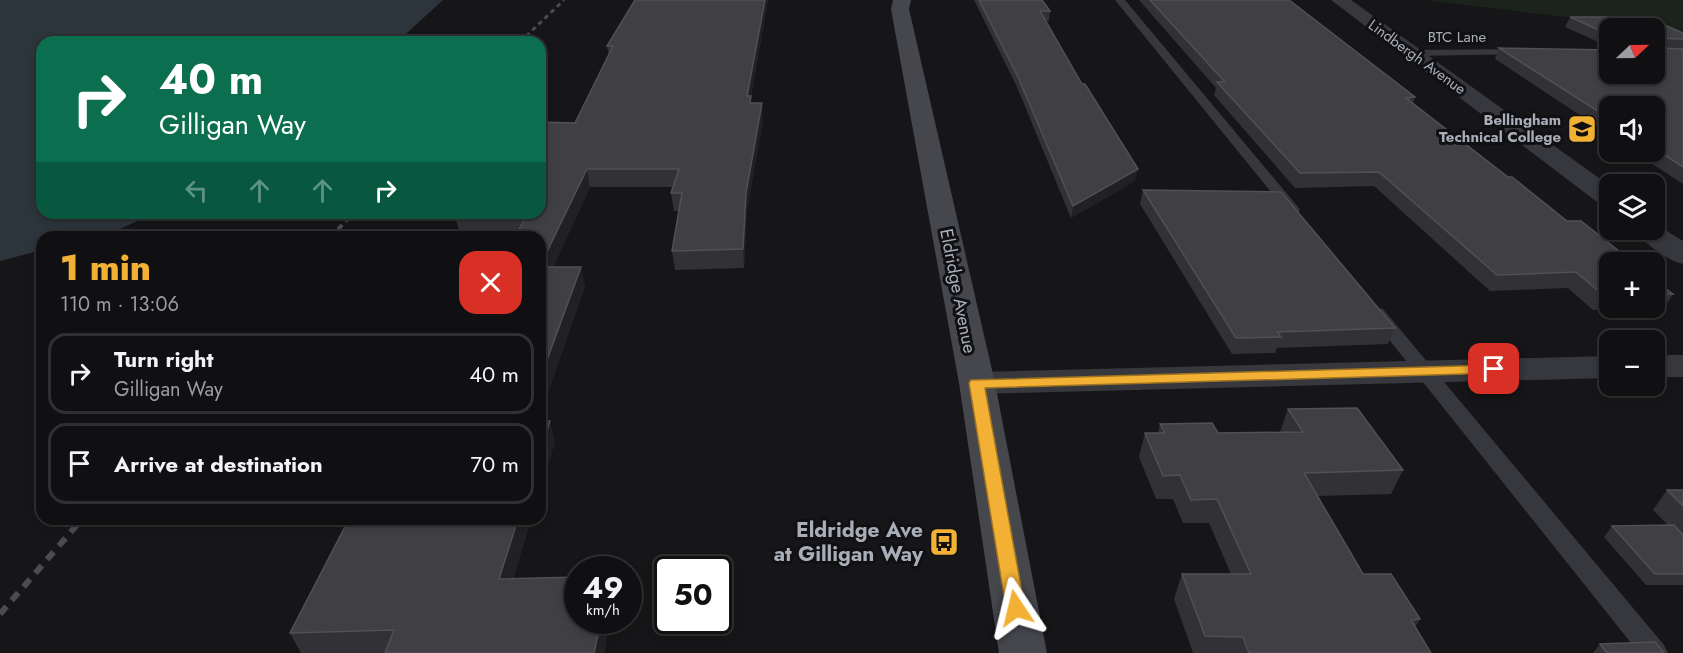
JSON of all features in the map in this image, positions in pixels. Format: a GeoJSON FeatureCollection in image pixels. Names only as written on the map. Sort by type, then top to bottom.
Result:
{"type":"FeatureCollection","features":[{"type":"Feature","properties":{"kind":"main road","name":"Eldridge Avenue"},"geometry":{"type":"LineString","coordinates":[[902,0],[900,9],[977,383],[1023,653]]}},
{"type":"Feature","properties":{"kind":"street","name":"Lindbergh Avenue"},"geometry":{"type":"LineString","coordinates":[[1340,0],[1599,191]]}},
{"type":"Feature","properties":{"kind":"street"},"geometry":{"type":"LineString","coordinates":[[1663,240],[1683,255]]}},
{"type":"Feature","properties":{"kind":"street"},"geometry":{"type":"LineString","coordinates":[[1665,366],[1683,366]]}},
{"type":"Feature","properties":{"kind":"street"},"geometry":{"type":"LineString","coordinates":[[977,383],[1599,367]]}},
{"type":"Feature","properties":{"kind":"lane"},"geometry":{"type":"LineString","coordinates":[[1120,0],[1306,226]]}},
{"type":"Feature","properties":{"kind":"lane","name":"BTC Lane"},"geometry":{"type":"LineString","coordinates":[[1413,53],[1540,52]]}},
{"type":"Feature","properties":{"kind":"lane"},"geometry":{"type":"LineString","coordinates":[[1366,298],[1655,653]]}},
{"type":"Feature","properties":{"kind":"shaded area"},"geometry":{"type":"Polygon","coordinates":[[[0,0],[443,0],[404,36],[36,36],[36,219],[141,219],[116,231],[36,231],[36,252],[0,261],[0,0]]]}},
{"type":"Feature","properties":{"kind":"shaded area"},"geometry":{"type":"Polygon","coordinates":[[[1425,0],[1683,0],[1683,31],[1665,29],[1665,18],[1599,18],[1599,21],[1425,0]]]}},
{"type":"Feature","properties":{"kind":"building"},"geometry":{"type":"Polygon","coordinates":[[[635,0],[765,0],[747,96],[751,96],[750,103],[762,103],[746,193],[743,249],[672,251],[682,193],[671,193],[679,169],[587,169],[546,254],[546,231],[518,231],[524,220],[456,220],[546,219],[546,122],[575,123],[613,46],[607,46],[635,0]]]}},
{"type":"Feature","properties":{"kind":"building"},"geometry":{"type":"Polygon","coordinates":[[[979,0],[1042,0],[1050,11],[1040,11],[1082,84],[1085,84],[1138,169],[1073,206],[1018,77],[979,0]]]}},
{"type":"Feature","properties":{"kind":"building"},"geometry":{"type":"Polygon","coordinates":[[[1150,0],[1289,0],[1415,97],[1406,98],[1508,177],[1512,177],[1567,221],[1581,221],[1599,235],[1599,240],[1605,240],[1620,252],[1599,252],[1599,291],[1576,272],[1497,275],[1379,172],[1300,173],[1217,82],[1225,82],[1150,0]]]}},
{"type":"Feature","properties":{"kind":"building"},"geometry":{"type":"Polygon","coordinates":[[[1570,17],[1648,18],[1599,18],[1599,30],[1570,17]]]}},
{"type":"Feature","properties":{"kind":"building"},"geometry":{"type":"Polygon","coordinates":[[[1665,25],[1683,33],[1683,39],[1665,38],[1665,25]]]}},
{"type":"Feature","properties":{"kind":"building"},"geometry":{"type":"Polygon","coordinates":[[[1499,48],[1599,50],[1599,84],[1665,84],[1665,48],[1683,49],[1683,167],[1665,155],[1665,96],[1599,96],[1599,112],[1499,48]]]}},
{"type":"Feature","properties":{"kind":"building"},"geometry":{"type":"Polygon","coordinates":[[[1143,190],[1281,192],[1395,328],[1277,332],[1281,337],[1236,338],[1143,190]]]}},
{"type":"Feature","properties":{"kind":"building"},"geometry":{"type":"Polygon","coordinates":[[[546,267],[581,267],[546,363],[546,267]]]}},
{"type":"Feature","properties":{"kind":"building"},"geometry":{"type":"Polygon","coordinates":[[[1665,288],[1673,294],[1665,294],[1665,288]]]}},
{"type":"Feature","properties":{"kind":"building"},"geometry":{"type":"Polygon","coordinates":[[[1357,408],[1403,470],[1304,473],[1363,574],[1391,574],[1420,619],[1411,620],[1431,653],[1249,653],[1243,637],[1205,636],[1182,574],[1251,574],[1217,499],[1191,500],[1180,475],[1163,476],[1145,433],[1165,433],[1160,424],[1212,423],[1218,433],[1303,432],[1288,409],[1357,408]]]}},
{"type":"Feature","properties":{"kind":"building"},"geometry":{"type":"Polygon","coordinates":[[[546,421],[550,421],[546,433],[546,421]]]}},
{"type":"Feature","properties":{"kind":"building"},"geometry":{"type":"Polygon","coordinates":[[[1667,490],[1683,490],[1683,506],[1667,490]]]}},
{"type":"Feature","properties":{"kind":"building"},"geometry":{"type":"Polygon","coordinates":[[[346,525],[516,525],[499,579],[564,577],[564,634],[598,634],[594,653],[385,653],[394,630],[290,633],[346,525]]]}},
{"type":"Feature","properties":{"kind":"building"},"geometry":{"type":"Polygon","coordinates":[[[1674,525],[1683,535],[1683,574],[1655,574],[1612,526],[1674,525]]]}},
{"type":"Feature","properties":{"kind":"building"},"geometry":{"type":"Polygon","coordinates":[[[1655,642],[1664,653],[1607,653],[1600,644],[1655,642]]]}},
{"type":"Feature","properties":{"kind":"railway"},"geometry":{"type":"LineString","coordinates":[[526,36],[564,0]]}},
{"type":"Feature","properties":{"kind":"railway"},"geometry":{"type":"LineString","coordinates":[[336,231],[348,219]]}},
{"type":"Feature","properties":{"kind":"railway"},"geometry":{"type":"LineString","coordinates":[[0,614],[77,525]]}},
{"type":"Feature","properties":{"kind":"place","name":"Bellingham Technical College"},"geometry":{"type":"Point","coordinates":[1582,129]}},
{"type":"Feature","properties":{"kind":"place","name":"Eldridge Ave at Gilligan Way"},"geometry":{"type":"Point","coordinates":[944,542]}},
{"type":"Feature","properties":{"kind":"route"},"geometry":{"type":"LineString","coordinates":[[1016,608],[977,383],[1494,369]]}}]}
